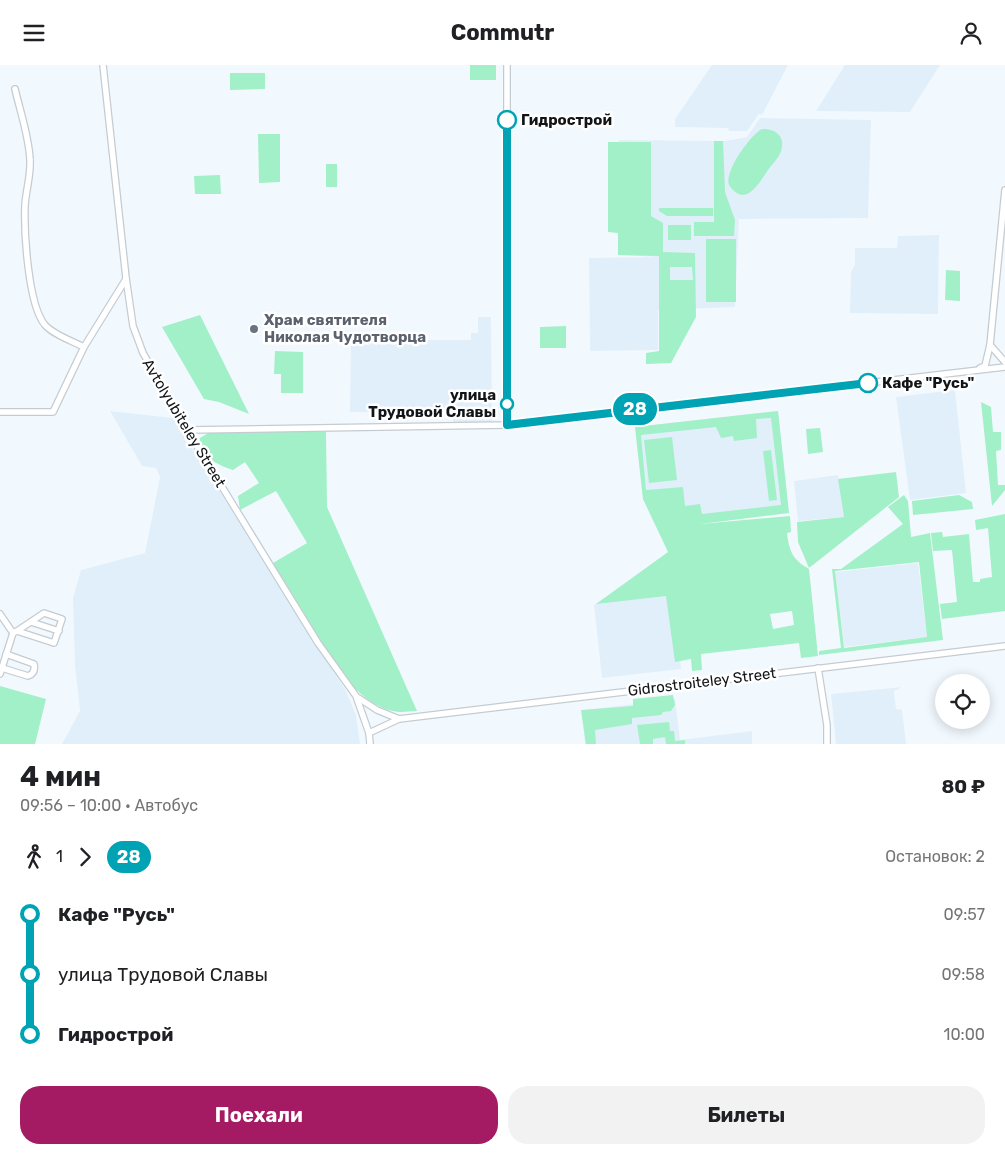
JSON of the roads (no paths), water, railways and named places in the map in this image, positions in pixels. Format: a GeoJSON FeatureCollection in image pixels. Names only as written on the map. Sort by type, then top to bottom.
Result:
{"type":"FeatureCollection","features":[{"type":"Feature","properties":{"kind":"street","name":"Avtolyubiteley Street"},"geometry":{"type":"LineString","coordinates":[[102,65],[126,278],[133,326],[143,353],[187,430],[318,643],[356,696],[369,733],[370,744]]}},
{"type":"Feature","properties":{"kind":"street"},"geometry":{"type":"LineString","coordinates":[[507,65],[507,425]]}},
{"type":"Feature","properties":{"kind":"street"},"geometry":{"type":"LineString","coordinates":[[15,89],[30,161],[25,204],[25,227],[30,277],[39,316],[50,330],[84,347]]}},
{"type":"Feature","properties":{"kind":"street"},"geometry":{"type":"LineString","coordinates":[[971,371],[986,366],[990,345],[1005,191]]}},
{"type":"Feature","properties":{"kind":"street"},"geometry":{"type":"LineString","coordinates":[[0,412],[53,412],[84,347],[126,278]]}},
{"type":"Feature","properties":{"kind":"street"},"geometry":{"type":"LineString","coordinates":[[990,345],[1005,362]]}},
{"type":"Feature","properties":{"kind":"street"},"geometry":{"type":"LineString","coordinates":[[187,430],[507,425],[1005,367]]}},
{"type":"Feature","properties":{"kind":"street"},"geometry":{"type":"LineString","coordinates":[[0,614],[15,632],[54,643],[62,619],[44,613],[15,632],[0,675]]}},
{"type":"Feature","properties":{"kind":"street"},"geometry":{"type":"LineString","coordinates":[[31,622],[59,631]]}},
{"type":"Feature","properties":{"kind":"street","name":"Gidrostroiteley Street"},"geometry":{"type":"LineString","coordinates":[[369,733],[399,719],[1005,646]]}},
{"type":"Feature","properties":{"kind":"street"},"geometry":{"type":"LineString","coordinates":[[2,668],[28,676],[34,668],[34,663],[6,654]]}},
{"type":"Feature","properties":{"kind":"street"},"geometry":{"type":"LineString","coordinates":[[818,668],[827,725],[827,744]]}},
{"type":"Feature","properties":{"kind":"street","name":"Gidrostroiteley Street"},"geometry":{"type":"LineString","coordinates":[[356,696],[377,711],[399,719]]}},
{"type":"Feature","properties":{"kind":"place","name":"Гидрострой"},"geometry":{"type":"Point","coordinates":[507,120]}},
{"type":"Feature","properties":{"kind":"place","name":"Храм святителя Николая Чудотворца"},"geometry":{"type":"Point","coordinates":[254,329]}},
{"type":"Feature","properties":{"kind":"place","name":"Кафе \"Русь\""},"geometry":{"type":"Point","coordinates":[868,383]}},
{"type":"Feature","properties":{"kind":"place","name":"улица Трудовой Славы"},"geometry":{"type":"Point","coordinates":[507,404]}}]}
